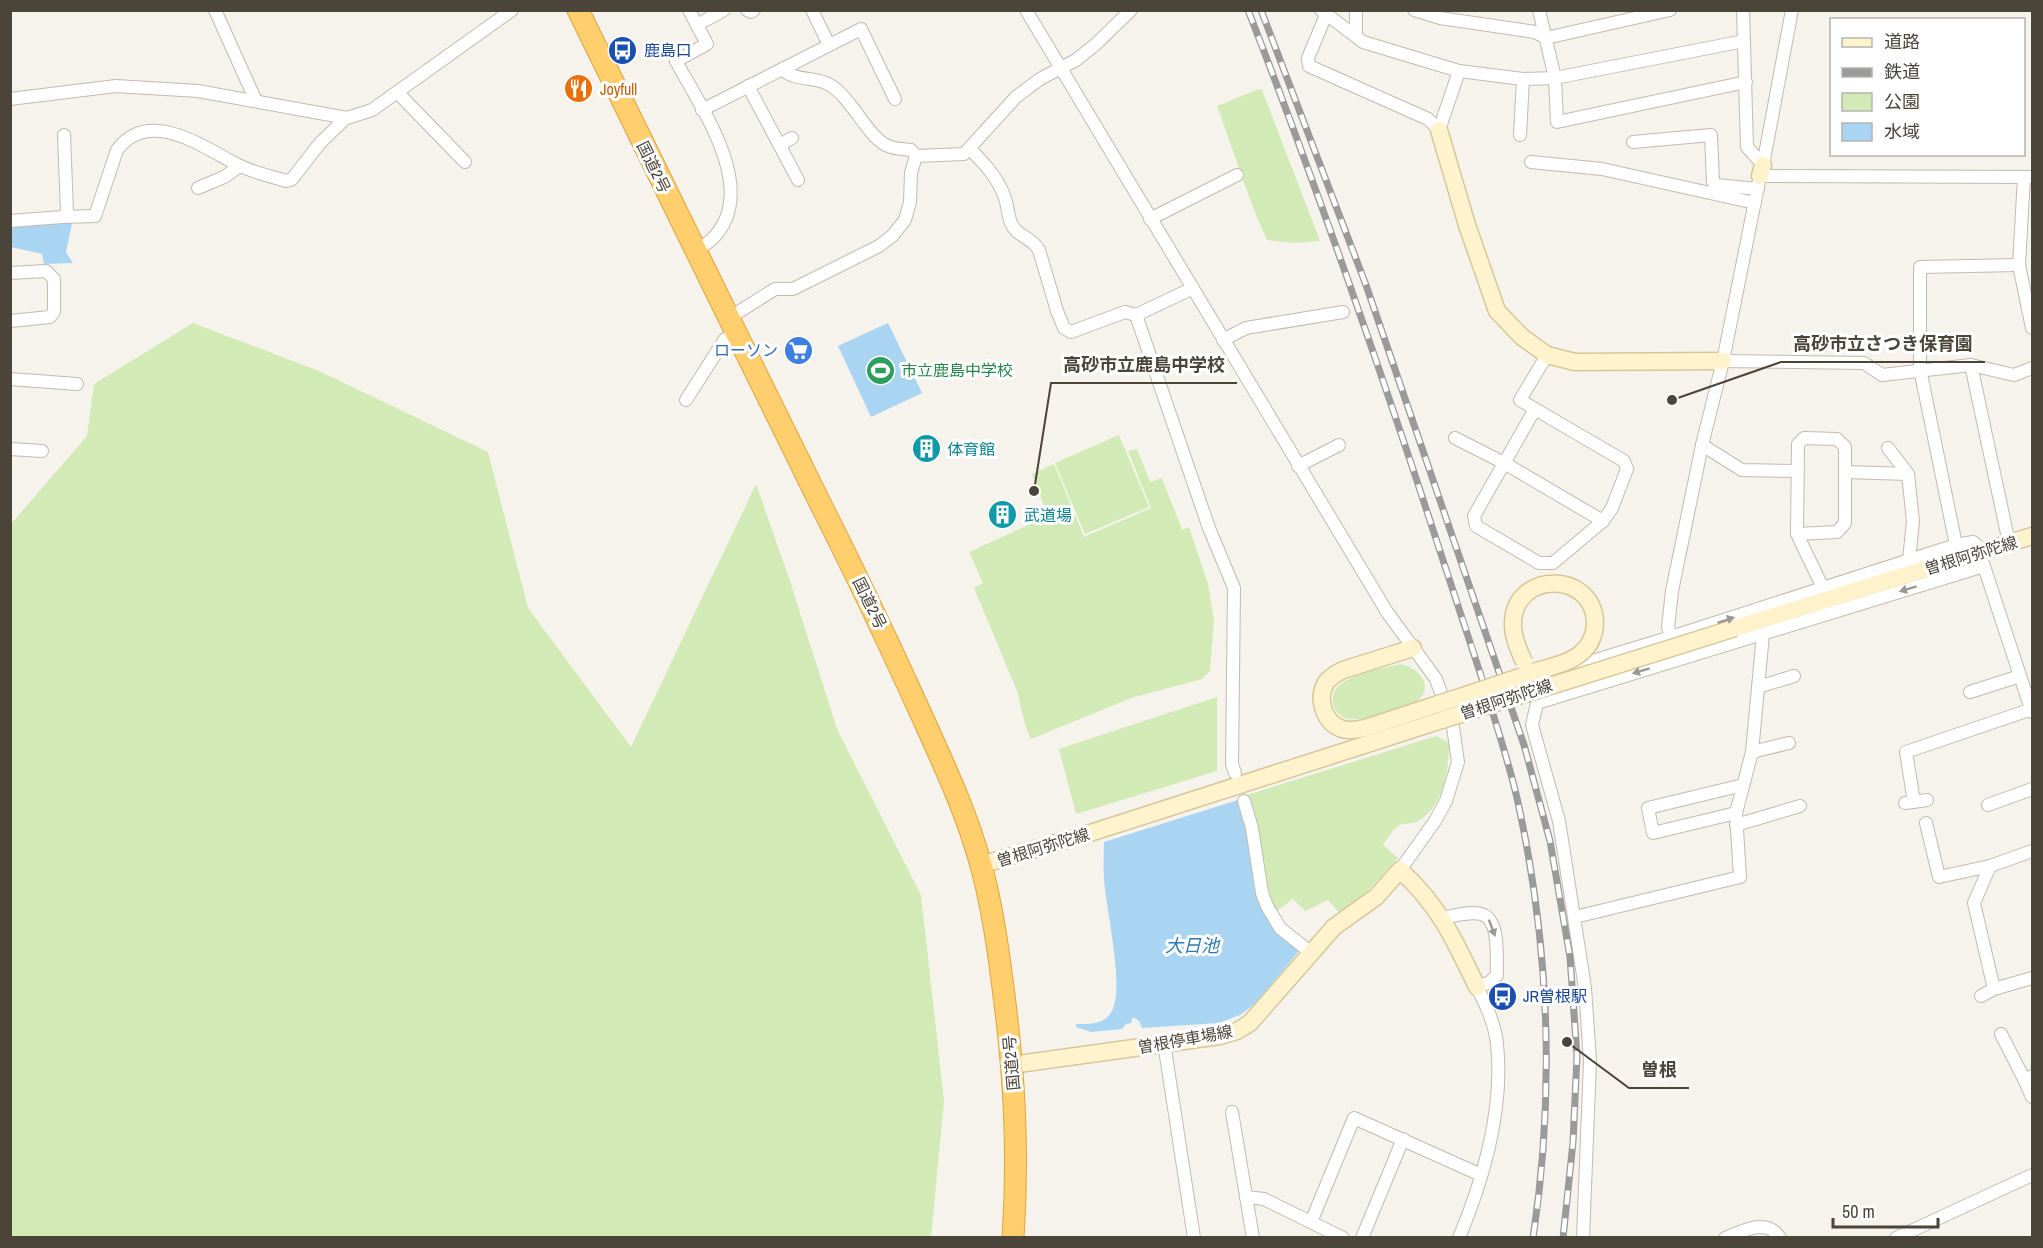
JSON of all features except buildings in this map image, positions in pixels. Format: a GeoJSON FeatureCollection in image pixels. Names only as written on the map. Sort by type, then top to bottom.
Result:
{"type":"FeatureCollection","features":[{"type":"Feature","properties":{"kind":"highway","name":"国道2号"},"geometry":{"type":"LineString","coordinates":[[578,10],[878,619],[945,767],[972,833],[996,935],[1012,1065],[1017,1121],[1013,1238]]}},
{"type":"Feature","properties":{"kind":"main road"},"geometry":{"type":"LineString","coordinates":[[1439,130],[1467,225],[1497,311],[1522,337],[1547,355],[1575,362],[1723,361]]}},
{"type":"Feature","properties":{"kind":"main road","name":"曽根阿弥陀線"},"geometry":{"type":"LineString","coordinates":[[981,865],[1087,834],[1440,712],[1982,559],[2009,543],[2032,536]]}},
{"type":"Feature","properties":{"kind":"main road"},"geometry":{"type":"LineString","coordinates":[[1413,648],[1342,670],[1334,675],[1324,687],[1322,694],[1324,712],[1335,725],[1353,730],[1440,712],[1559,664],[1580,654],[1592,640],[1595,624],[1591,605],[1584,595],[1566,585],[1545,583],[1528,591],[1516,607],[1513,623],[1516,642],[1524,662],[1529,680],[1537,703]]}},
{"type":"Feature","properties":{"kind":"main road"},"geometry":{"type":"LineString","coordinates":[[1400,870],[1427,897],[1442,918],[1477,987]]}},
{"type":"Feature","properties":{"kind":"main road","name":"曽根停車場線"},"geometry":{"type":"LineString","coordinates":[[1012,1065],[1220,1036],[1237,1031],[1250,1023],[1334,927],[1376,897],[1400,870]]}},
{"type":"Feature","properties":{"kind":"street"},"geometry":{"type":"LineString","coordinates":[[215,10],[256,101]]}},
{"type":"Feature","properties":{"kind":"street"},"geometry":{"type":"LineString","coordinates":[[10,221],[95,216],[117,150],[123,141],[145,132],[162,132],[186,137],[240,166],[286,182],[292,179],[320,143],[346,118],[372,110],[512,10]]}},
{"type":"Feature","properties":{"kind":"street"},"geometry":{"type":"LineString","coordinates":[[689,10],[707,44],[676,61],[724,153],[731,194],[723,225],[711,241],[695,250]]}},
{"type":"Feature","properties":{"kind":"street"},"geometry":{"type":"LineString","coordinates":[[697,25],[724,10]]}},
{"type":"Feature","properties":{"kind":"street"},"geometry":{"type":"LineString","coordinates":[[747,10],[754,10]]}},
{"type":"Feature","properties":{"kind":"street"},"geometry":{"type":"LineString","coordinates":[[812,10],[830,45]]}},
{"type":"Feature","properties":{"kind":"street"},"geometry":{"type":"LineString","coordinates":[[1026,10],[1191,289],[1387,612],[1436,679],[1453,727],[1458,762],[1446,801],[1436,821],[1400,870]]}},
{"type":"Feature","properties":{"kind":"street"},"geometry":{"type":"LineString","coordinates":[[916,156],[964,154],[1016,97],[1040,79],[1076,60],[1131,10]]}},
{"type":"Feature","properties":{"kind":"street"},"geometry":{"type":"LineString","coordinates":[[1356,10],[1356,36]]}},
{"type":"Feature","properties":{"kind":"street"},"geometry":{"type":"LineString","coordinates":[[1414,10],[1440,18],[1535,33],[1546,38],[1670,10]]}},
{"type":"Feature","properties":{"kind":"street"},"geometry":{"type":"LineString","coordinates":[[1440,18],[1455,10]]}},
{"type":"Feature","properties":{"kind":"street"},"geometry":{"type":"LineString","coordinates":[[1539,10],[1555,78],[1557,123],[1746,82]]}},
{"type":"Feature","properties":{"kind":"street"},"geometry":{"type":"LineString","coordinates":[[1743,10],[1747,147],[1760,177]]}},
{"type":"Feature","properties":{"kind":"street"},"geometry":{"type":"LineString","coordinates":[[1678,660],[1668,627],[1672,591],[1702,445],[1723,361],[1792,10]]}},
{"type":"Feature","properties":{"kind":"street"},"geometry":{"type":"LineString","coordinates":[[1459,71],[1439,130],[1428,119],[1309,66],[1308,58],[1323,13],[1364,42],[1459,71],[1523,79],[1555,78],[1744,41]]}},
{"type":"Feature","properties":{"kind":"street"},"geometry":{"type":"LineString","coordinates":[[702,110],[861,29],[895,99]]}},
{"type":"Feature","properties":{"kind":"street"},"geometry":{"type":"LineString","coordinates":[[782,69],[789,76],[828,83],[840,92],[882,142],[888,146],[911,150],[916,156]]}},
{"type":"Feature","properties":{"kind":"street"},"geometry":{"type":"LineString","coordinates":[[1520,135],[1523,79]]}},
{"type":"Feature","properties":{"kind":"street"},"geometry":{"type":"LineString","coordinates":[[10,99],[116,86],[198,91],[346,118]]}},
{"type":"Feature","properties":{"kind":"street"},"geometry":{"type":"LineString","coordinates":[[748,86],[798,180]]}},
{"type":"Feature","properties":{"kind":"street"},"geometry":{"type":"LineString","coordinates":[[397,92],[465,162]]}},
{"type":"Feature","properties":{"kind":"street"},"geometry":{"type":"LineString","coordinates":[[62,217],[67,212],[64,135]]}},
{"type":"Feature","properties":{"kind":"street"},"geometry":{"type":"LineString","coordinates":[[1634,142],[1711,135],[1713,182],[1716,185],[1760,177],[2028,177],[2019,265],[2032,328]]}},
{"type":"Feature","properties":{"kind":"street"},"geometry":{"type":"LineString","coordinates":[[780,145],[792,138]]}},
{"type":"Feature","properties":{"kind":"street"},"geometry":{"type":"LineString","coordinates":[[970,148],[989,168],[1002,191],[1011,223],[1016,232],[1034,242],[1039,250],[1057,310],[1064,327],[1071,332],[1125,312],[1136,315],[1191,289]]}},
{"type":"Feature","properties":{"kind":"street"},"geometry":{"type":"LineString","coordinates":[[686,400],[733,326],[775,289],[793,289],[879,246],[892,236],[904,220],[910,201],[911,173],[916,156]]}},
{"type":"Feature","properties":{"kind":"street"},"geometry":{"type":"LineString","coordinates":[[1531,162],[1602,170],[1755,203]]}},
{"type":"Feature","properties":{"kind":"street"},"geometry":{"type":"LineString","coordinates":[[198,188],[224,177],[240,166]]}},
{"type":"Feature","properties":{"kind":"street"},"geometry":{"type":"LineString","coordinates":[[1150,219],[1237,175]]}},
{"type":"Feature","properties":{"kind":"street"},"geometry":{"type":"LineString","coordinates":[[1956,544],[1920,369],[1920,267],[2019,265]]}},
{"type":"Feature","properties":{"kind":"street"},"geometry":{"type":"LineString","coordinates":[[10,273],[46,271],[54,279],[54,312],[50,317],[10,321]]}},
{"type":"Feature","properties":{"kind":"street"},"geometry":{"type":"LineString","coordinates":[[1222,340],[1246,328],[1342,312]]}},
{"type":"Feature","properties":{"kind":"street"},"geometry":{"type":"LineString","coordinates":[[1136,315],[1209,528],[1234,588],[1232,764],[1235,773]]}},
{"type":"Feature","properties":{"kind":"street"},"geometry":{"type":"LineString","coordinates":[[1535,409],[1474,516],[1476,526],[1539,563],[1553,563],[1603,521],[1612,508],[1627,469],[1624,461],[1520,400],[1547,355]]}},
{"type":"Feature","properties":{"kind":"street"},"geometry":{"type":"LineString","coordinates":[[1723,361],[1864,363],[1882,375],[1971,365],[2014,375],[2032,368]]}},
{"type":"Feature","properties":{"kind":"street"},"geometry":{"type":"LineString","coordinates":[[1971,365],[2009,543]]}},
{"type":"Feature","properties":{"kind":"street"},"geometry":{"type":"LineString","coordinates":[[10,379],[63,389],[77,384]]}},
{"type":"Feature","properties":{"kind":"street"},"geometry":{"type":"LineString","coordinates":[[1455,438],[1504,463],[1603,521]]}},
{"type":"Feature","properties":{"kind":"street"},"geometry":{"type":"LineString","coordinates":[[1797,534],[1837,532],[1845,523],[1845,447],[1837,439],[1804,438],[1798,444],[1797,534],[1823,588]]}},
{"type":"Feature","properties":{"kind":"street"},"geometry":{"type":"LineString","coordinates":[[1298,466],[1340,445]]}},
{"type":"Feature","properties":{"kind":"street"},"geometry":{"type":"LineString","coordinates":[[1702,445],[1742,470],[1798,471]]}},
{"type":"Feature","properties":{"kind":"street"},"geometry":{"type":"LineString","coordinates":[[1888,448],[1908,474],[1913,521],[1909,560]]}},
{"type":"Feature","properties":{"kind":"street"},"geometry":{"type":"LineString","coordinates":[[10,449],[42,451]]}},
{"type":"Feature","properties":{"kind":"street"},"geometry":{"type":"LineString","coordinates":[[1846,472],[1908,474]]}},
{"type":"Feature","properties":{"kind":"street"},"geometry":{"type":"LineString","coordinates":[[1529,680],[1671,637],[1956,544],[1973,542],[1977,545],[1982,559],[2032,710],[1906,752],[1910,803],[1928,800]]}},
{"type":"Feature","properties":{"kind":"street"},"geometry":{"type":"LineString","coordinates":[[1583,1238],[1590,1062],[1586,988],[1559,821],[1532,725],[1537,703],[1763,633],[1982,559]]}},
{"type":"Feature","properties":{"kind":"street"},"geometry":{"type":"LineString","coordinates":[[1575,917],[1740,877],[1736,819],[1752,753],[1763,633]]}},
{"type":"Feature","properties":{"kind":"street"},"geometry":{"type":"LineString","coordinates":[[1758,687],[1794,676]]}},
{"type":"Feature","properties":{"kind":"street"},"geometry":{"type":"LineString","coordinates":[[1970,693],[2020,676]]}},
{"type":"Feature","properties":{"kind":"street"},"geometry":{"type":"LineString","coordinates":[[1752,753],[1789,743]]}},
{"type":"Feature","properties":{"kind":"street"},"geometry":{"type":"LineString","coordinates":[[1743,785],[1648,808],[1653,833],[1800,806]]}},
{"type":"Feature","properties":{"kind":"street"},"geometry":{"type":"LineString","coordinates":[[1988,805],[2032,789]]}},
{"type":"Feature","properties":{"kind":"street"},"geometry":{"type":"LineString","coordinates":[[1244,801],[1252,828],[1262,893],[1267,906],[1280,928],[1310,952]]}},
{"type":"Feature","properties":{"kind":"street"},"geometry":{"type":"LineString","coordinates":[[1926,823],[1940,877],[1990,866],[2032,851]]}},
{"type":"Feature","properties":{"kind":"street"},"geometry":{"type":"LineString","coordinates":[[1990,866],[1974,903],[1995,989]]}},
{"type":"Feature","properties":{"kind":"street"},"geometry":{"type":"LineString","coordinates":[[1442,918],[1470,913],[1483,914],[1491,921],[1496,936],[1497,975],[1490,982],[1477,987],[1490,1017],[1497,1042],[1498,1072],[1493,1126],[1481,1176],[1459,1238]]}},
{"type":"Feature","properties":{"kind":"street"},"geometry":{"type":"LineString","coordinates":[[1981,996],[1995,989],[2032,978]]}},
{"type":"Feature","properties":{"kind":"street"},"geometry":{"type":"LineString","coordinates":[[2001,1034],[2028,1078],[2032,1097]]}},
{"type":"Feature","properties":{"kind":"street"},"geometry":{"type":"LineString","coordinates":[[1164,1043],[1194,1238]]}},
{"type":"Feature","properties":{"kind":"street"},"geometry":{"type":"LineString","coordinates":[[1232,1112],[1253,1238]]}},
{"type":"Feature","properties":{"kind":"street"},"geometry":{"type":"LineString","coordinates":[[1311,1222],[1354,1118],[1481,1176]]}},
{"type":"Feature","properties":{"kind":"street"},"geometry":{"type":"LineString","coordinates":[[1362,1238],[1402,1139]]}},
{"type":"Feature","properties":{"kind":"street"},"geometry":{"type":"LineString","coordinates":[[1896,1238],[2032,1175]]}},
{"type":"Feature","properties":{"kind":"street"},"geometry":{"type":"LineString","coordinates":[[1246,1197],[1264,1199],[1342,1238]]}},
{"type":"Feature","properties":{"kind":"street"},"geometry":{"type":"LineString","coordinates":[[1725,1238],[1756,1227],[1775,1230],[1780,1238]]}},
{"type":"Feature","properties":{"kind":"green space"},"geometry":{"type":"Polygon","coordinates":[[[1259,89],[1262,90],[1320,241],[1294,243],[1267,240],[1253,207],[1217,106],[1259,89]]]}},
{"type":"Feature","properties":{"kind":"green space"},"geometry":{"type":"Polygon","coordinates":[[[193,323],[319,371],[488,452],[528,608],[631,747],[756,484],[790,581],[837,729],[921,895],[944,1101],[931,1237],[11,1237],[11,524],[87,436],[94,384],[193,323]]]}},
{"type":"Feature","properties":{"kind":"green space"},"geometry":{"type":"Polygon","coordinates":[[[1119,435],[1149,507],[1085,534],[1055,463],[1119,435]]]}},
{"type":"Feature","properties":{"kind":"green space"},"geometry":{"type":"Polygon","coordinates":[[[1137,449],[1150,482],[1162,478],[1182,530],[1189,527],[1208,584],[1214,620],[1210,671],[1202,679],[1131,698],[1031,739],[1017,691],[974,588],[983,583],[969,552],[1048,516],[1032,474],[1054,464],[1084,537],[1151,508],[1128,451],[1137,449]]]}},
{"type":"Feature","properties":{"kind":"green space"},"geometry":{"type":"Polygon","coordinates":[[[1400,664],[1414,670],[1423,680],[1424,693],[1420,699],[1413,704],[1366,718],[1345,718],[1336,711],[1333,696],[1337,688],[1345,681],[1368,672],[1400,664]]]}},
{"type":"Feature","properties":{"kind":"green space"},"geometry":{"type":"Polygon","coordinates":[[[1217,697],[1217,771],[1076,814],[1059,749],[1217,697]]]}},
{"type":"Feature","properties":{"kind":"green space"},"geometry":{"type":"Polygon","coordinates":[[[1436,736],[1449,743],[1448,765],[1443,788],[1433,808],[1425,816],[1416,822],[1398,826],[1383,845],[1398,858],[1362,897],[1339,912],[1328,900],[1305,911],[1293,899],[1275,912],[1247,795],[1436,736]]]}},
{"type":"Feature","properties":{"kind":"water"},"geometry":{"type":"Polygon","coordinates":[[[72,223],[66,252],[73,263],[44,264],[42,254],[11,247],[11,229],[18,225],[72,223]]]}},
{"type":"Feature","properties":{"kind":"water","name":"市立鹿島中学校"},"geometry":{"type":"Polygon","coordinates":[[[888,323],[922,393],[871,417],[838,346],[888,323]]]}},
{"type":"Feature","properties":{"kind":"water","name":"大日池"},"geometry":{"type":"Polygon","coordinates":[[[1238,800],[1249,840],[1254,887],[1262,908],[1299,951],[1256,1003],[1240,1015],[1219,1023],[1142,1028],[1139,1021],[1133,1017],[1131,1023],[1126,1024],[1122,1029],[1091,1032],[1076,1027],[1076,1024],[1094,1023],[1107,1018],[1115,1003],[1116,969],[1105,891],[1104,842],[1238,800]]]}},
{"type":"Feature","properties":{"kind":"railway"},"geometry":{"type":"LineString","coordinates":[[1248,10],[1314,186],[1397,422],[1487,694],[1517,798],[1536,907],[1545,1017],[1544,1128],[1533,1238]]}},
{"type":"Feature","properties":{"kind":"railway"},"geometry":{"type":"LineString","coordinates":[[1261,10],[1366,285],[1524,745],[1550,841],[1570,957],[1577,1056],[1573,1142],[1563,1238]]}},
{"type":"Feature","properties":{"kind":"place","name":"鹿島口"},"geometry":{"type":"Point","coordinates":[623,50]}},
{"type":"Feature","properties":{"kind":"place","name":"Joyfull"},"geometry":{"type":"Point","coordinates":[579,89]}},
{"type":"Feature","properties":{"kind":"place","name":"ローソン"},"geometry":{"type":"Point","coordinates":[799,350]}},
{"type":"Feature","properties":{"kind":"place","name":"市立鹿島中学校"},"geometry":{"type":"Point","coordinates":[880,370]}},
{"type":"Feature","properties":{"kind":"place","name":"高砂市立さつき保育園"},"geometry":{"type":"Point","coordinates":[1672,400]}},
{"type":"Feature","properties":{"kind":"place","name":"体育館"},"geometry":{"type":"Point","coordinates":[926,449]}},
{"type":"Feature","properties":{"kind":"place","name":"高砂市立鹿島中学校"},"geometry":{"type":"Point","coordinates":[1034,491]}},
{"type":"Feature","properties":{"kind":"place","name":"武道場"},"geometry":{"type":"Point","coordinates":[1003,515]}},
{"type":"Feature","properties":{"kind":"place","name":"JR曽根駅"},"geometry":{"type":"Point","coordinates":[1502,996]}},
{"type":"Feature","properties":{"kind":"place","name":"曽根"},"geometry":{"type":"Point","coordinates":[1567,1042]}}]}
